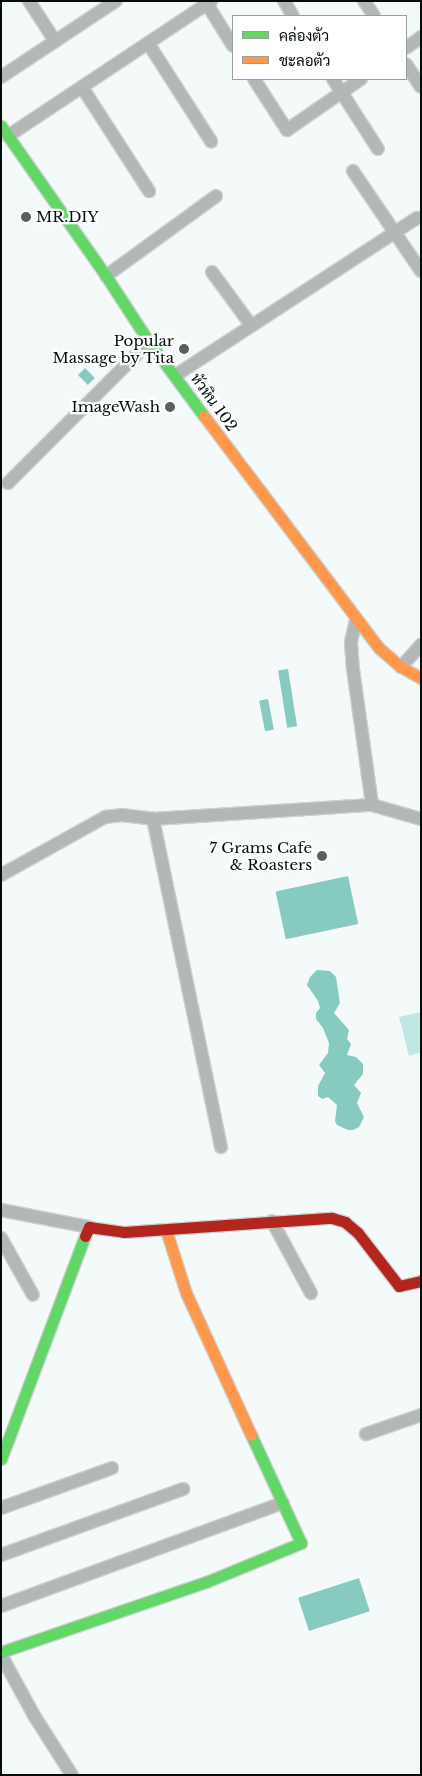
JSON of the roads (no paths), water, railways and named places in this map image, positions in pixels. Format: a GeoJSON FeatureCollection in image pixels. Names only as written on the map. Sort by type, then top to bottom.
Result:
{"type":"FeatureCollection","features":[{"type":"Feature","properties":{"kind":"street"},"geometry":{"type":"LineString","coordinates":[[29,1],[55,41]]}},
{"type":"Feature","properties":{"kind":"street"},"geometry":{"type":"LineString","coordinates":[[1,76],[116,1]]}},
{"type":"Feature","properties":{"kind":"street"},"geometry":{"type":"LineString","coordinates":[[284,1],[292,15]]}},
{"type":"Feature","properties":{"kind":"street"},"geometry":{"type":"LineString","coordinates":[[364,1],[373,15]]}},
{"type":"Feature","properties":{"kind":"street"},"geometry":{"type":"LineString","coordinates":[[5,131],[82,87],[209,3],[232,44]]}},
{"type":"Feature","properties":{"kind":"street"},"geometry":{"type":"LineString","coordinates":[[407,47],[421,37]]}},
{"type":"Feature","properties":{"kind":"street"},"geometry":{"type":"LineString","coordinates":[[148,43],[211,141]]}},
{"type":"Feature","properties":{"kind":"street"},"geometry":{"type":"LineString","coordinates":[[407,66],[421,87]]}},
{"type":"Feature","properties":{"kind":"street"},"geometry":{"type":"LineString","coordinates":[[255,80],[287,130],[359,80]]}},
{"type":"Feature","properties":{"kind":"street"},"geometry":{"type":"LineString","coordinates":[[334,80],[378,150]]}},
{"type":"Feature","properties":{"kind":"street"},"geometry":{"type":"LineString","coordinates":[[82,87],[149,191]]}},
{"type":"Feature","properties":{"kind":"street","name":"หัวหิน 102"},"geometry":{"type":"LineString","coordinates":[[5,131],[106,276],[149,342],[176,375],[356,620],[379,648],[401,667],[421,678]]}},
{"type":"Feature","properties":{"kind":"street"},"geometry":{"type":"LineString","coordinates":[[353,171],[421,271]]}},
{"type":"Feature","properties":{"kind":"street"},"geometry":{"type":"LineString","coordinates":[[106,276],[216,196]]}},
{"type":"Feature","properties":{"kind":"street"},"geometry":{"type":"LineString","coordinates":[[176,375],[417,218]]}},
{"type":"Feature","properties":{"kind":"street"},"geometry":{"type":"LineString","coordinates":[[212,272],[251,325]]}},
{"type":"Feature","properties":{"kind":"street"},"geometry":{"type":"LineString","coordinates":[[8,483],[149,342]]}},
{"type":"Feature","properties":{"kind":"street"},"geometry":{"type":"LineString","coordinates":[[356,620],[351,642],[353,669],[372,806]]}},
{"type":"Feature","properties":{"kind":"street"},"geometry":{"type":"LineString","coordinates":[[401,667],[421,645]]}},
{"type":"Feature","properties":{"kind":"street"},"geometry":{"type":"LineString","coordinates":[[1,875],[105,817],[122,815],[153,820],[372,806],[421,819]]}},
{"type":"Feature","properties":{"kind":"street"},"geometry":{"type":"LineString","coordinates":[[153,820],[221,1147]]}},
{"type":"Feature","properties":{"kind":"street"},"geometry":{"type":"LineString","coordinates":[[1,1210],[124,1232],[332,1218],[345,1222],[358,1233],[399,1286],[421,1281]]}},
{"type":"Feature","properties":{"kind":"street"},"geometry":{"type":"LineString","coordinates":[[272,1222],[311,1293]]}},
{"type":"Feature","properties":{"kind":"street"},"geometry":{"type":"LineString","coordinates":[[1,1459],[89,1227]]}},
{"type":"Feature","properties":{"kind":"street"},"geometry":{"type":"LineString","coordinates":[[72,1775],[34,1717],[1,1654],[206,1582],[299,1545],[301,1540],[186,1293],[166,1230]]}},
{"type":"Feature","properties":{"kind":"street"},"geometry":{"type":"LineString","coordinates":[[1,1238],[33,1295]]}},
{"type":"Feature","properties":{"kind":"street"},"geometry":{"type":"LineString","coordinates":[[366,1434],[421,1415]]}},
{"type":"Feature","properties":{"kind":"street"},"geometry":{"type":"LineString","coordinates":[[1,1508],[112,1468]]}},
{"type":"Feature","properties":{"kind":"street"},"geometry":{"type":"LineString","coordinates":[[1,1556],[183,1489]]}},
{"type":"Feature","properties":{"kind":"street"},"geometry":{"type":"LineString","coordinates":[[1,1606],[283,1503]]}},
{"type":"Feature","properties":{"kind":"place","name":"MR.DIY"},"geometry":{"type":"Point","coordinates":[26,217]}},
{"type":"Feature","properties":{"kind":"place","name":"Popular Massage by Tita"},"geometry":{"type":"Point","coordinates":[184,349]}},
{"type":"Feature","properties":{"kind":"place","name":"ImageWash"},"geometry":{"type":"Point","coordinates":[170,407]}},
{"type":"Feature","properties":{"kind":"place","name":"7 Grams Cafe & Roasters"},"geometry":{"type":"Point","coordinates":[322,856]}}]}
